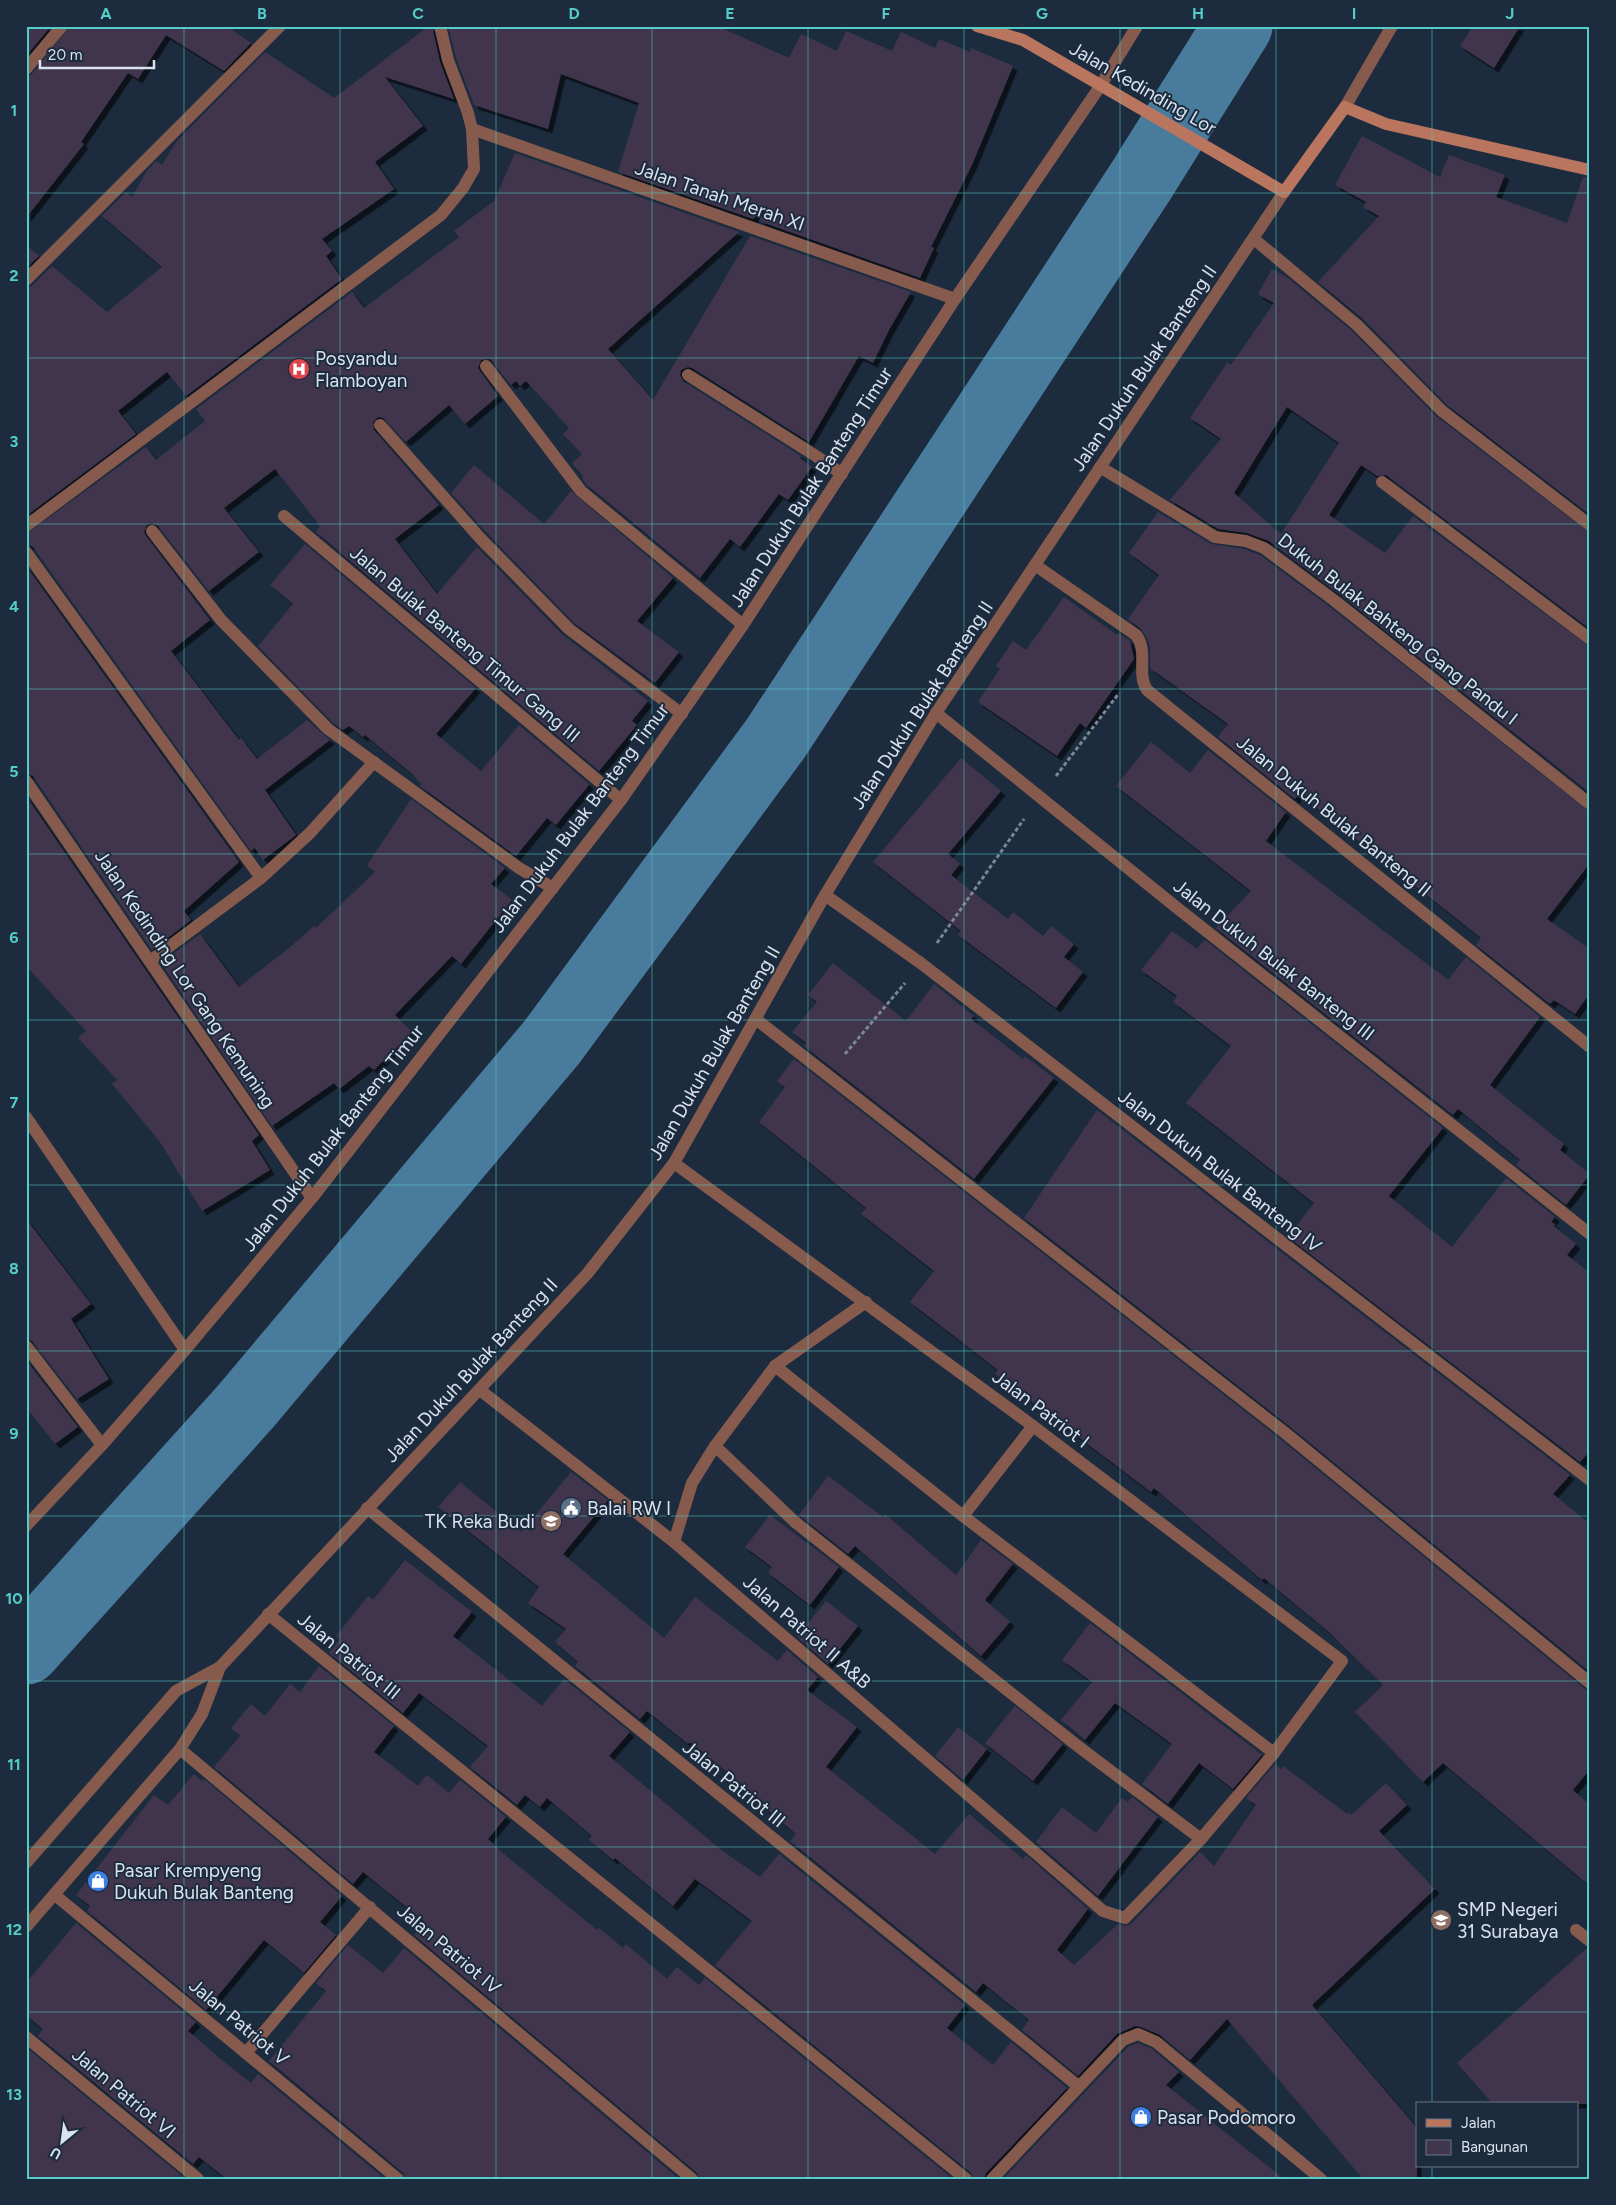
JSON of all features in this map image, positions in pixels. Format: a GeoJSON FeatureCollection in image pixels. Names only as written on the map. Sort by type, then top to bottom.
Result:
{"type":"FeatureCollection","features":[{"type":"Feature","properties":{"kind":"main road","name":"Jalan Kedinding Lor"},"geometry":{"type":"LineString","coordinates":[[977,26],[1024,40],[1284,192]]}},
{"type":"Feature","properties":{"kind":"main road"},"geometry":{"type":"LineString","coordinates":[[1284,192],[1345,108],[1386,124],[1590,170]]}},
{"type":"Feature","properties":{"kind":"street"},"geometry":{"type":"LineString","coordinates":[[26,69],[62,26]]}},
{"type":"Feature","properties":{"kind":"street"},"geometry":{"type":"LineString","coordinates":[[26,280],[280,26]]}},
{"type":"Feature","properties":{"kind":"street"},"geometry":{"type":"LineString","coordinates":[[26,526],[441,215],[463,188],[474,169],[472,129],[448,60],[440,26]]}},
{"type":"Feature","properties":{"kind":"street","name":"Jalan Dukuh Bulak Banteng Timur"},"geometry":{"type":"LineString","coordinates":[[26,1526],[102,1445],[185,1350],[312,1198],[621,800],[743,625],[956,299],[1101,85],[1138,26]]}},
{"type":"Feature","properties":{"kind":"street"},"geometry":{"type":"LineString","coordinates":[[1345,108],[1392,26]]}},
{"type":"Feature","properties":{"kind":"street","name":"Jalan Tanah Merah XI"},"geometry":{"type":"LineString","coordinates":[[472,129],[956,299]]}},
{"type":"Feature","properties":{"kind":"street","name":"Jalan Dukuh Bulak Banteng II"},"geometry":{"type":"LineString","coordinates":[[26,1926],[56,1895],[180,1749],[202,1714],[220,1668],[268,1614],[587,1274],[674,1164],[826,895],[936,713],[1284,192]]}},
{"type":"Feature","properties":{"kind":"street"},"geometry":{"type":"LineString","coordinates":[[1254,239],[1357,325],[1442,411],[1590,525]]}},
{"type":"Feature","properties":{"kind":"street"},"geometry":{"type":"LineString","coordinates":[[486,366],[581,491],[743,625]]}},
{"type":"Feature","properties":{"kind":"street"},"geometry":{"type":"LineString","coordinates":[[688,376],[842,474]]}},
{"type":"Feature","properties":{"kind":"street"},"geometry":{"type":"LineString","coordinates":[[380,425],[480,538],[568,629],[682,714]]}},
{"type":"Feature","properties":{"kind":"street","name":"Dukuh Bulak Bahteng Gang Pandu I"},"geometry":{"type":"LineString","coordinates":[[1100,467],[1215,537],[1246,541],[1264,548],[1336,601],[1590,804]]}},
{"type":"Feature","properties":{"kind":"street"},"geometry":{"type":"LineString","coordinates":[[1382,482],[1590,639]]}},
{"type":"Feature","properties":{"kind":"street","name":"Jalan Bulak Banteng Timur Gang III"},"geometry":{"type":"LineString","coordinates":[[284,516],[621,800]]}},
{"type":"Feature","properties":{"kind":"street"},"geometry":{"type":"LineString","coordinates":[[152,531],[221,620],[328,729],[519,868],[553,888]]}},
{"type":"Feature","properties":{"kind":"street"},"geometry":{"type":"LineString","coordinates":[[26,552],[261,878]]}},
{"type":"Feature","properties":{"kind":"street","name":"Jalan Dukuh Bulak Banteng II"},"geometry":{"type":"LineString","coordinates":[[1036,565],[1136,635],[1142,643],[1143,679],[1147,690],[1590,1048]]}},
{"type":"Feature","properties":{"kind":"street","name":"Jalan Dukuh Bulak Banteng III"},"geometry":{"type":"LineString","coordinates":[[936,713],[1176,907],[1590,1234]]}},
{"type":"Feature","properties":{"kind":"street"},"geometry":{"type":"LineString","coordinates":[[150,961],[261,878],[310,833],[374,762]]}},
{"type":"Feature","properties":{"kind":"street","name":"Jalan Kedinding Lor Gang Kemuning"},"geometry":{"type":"LineString","coordinates":[[26,781],[312,1198]]}},
{"type":"Feature","properties":{"kind":"street","name":"Jalan Dukuh Bulak Banteng IV"},"geometry":{"type":"LineString","coordinates":[[826,895],[922,964],[1590,1480]]}},
{"type":"Feature","properties":{"kind":"street"},"geometry":{"type":"LineString","coordinates":[[757,1020],[1284,1432],[1590,1683]]}},
{"type":"Feature","properties":{"kind":"street"},"geometry":{"type":"LineString","coordinates":[[26,1117],[185,1350]]}},
{"type":"Feature","properties":{"kind":"street","name":"Jalan Patriot I"},"geometry":{"type":"LineString","coordinates":[[674,1164],[866,1302],[1033,1426],[1342,1661],[1274,1753]]}},
{"type":"Feature","properties":{"kind":"street"},"geometry":{"type":"LineString","coordinates":[[674,1542],[692,1483],[715,1446],[775,1366],[866,1302]]}},
{"type":"Feature","properties":{"kind":"street"},"geometry":{"type":"LineString","coordinates":[[26,1346],[102,1445]]}},
{"type":"Feature","properties":{"kind":"street"},"geometry":{"type":"LineString","coordinates":[[715,1446],[795,1522],[1078,1747],[1201,1839],[1274,1753],[963,1516],[775,1366]]}},
{"type":"Feature","properties":{"kind":"street","name":"Jalan Patriot II A&B"},"geometry":{"type":"LineString","coordinates":[[480,1390],[674,1542],[1103,1911],[1126,1918],[1201,1839]]}},
{"type":"Feature","properties":{"kind":"street"},"geometry":{"type":"LineString","coordinates":[[963,1516],[1033,1426]]}},
{"type":"Feature","properties":{"kind":"street","name":"Jalan Patriot III"},"geometry":{"type":"LineString","coordinates":[[368,1508],[1078,2086]]}},
{"type":"Feature","properties":{"kind":"street","name":"Jalan Patriot III"},"geometry":{"type":"LineString","coordinates":[[268,1614],[966,2179]]}},
{"type":"Feature","properties":{"kind":"street","name":"Jalan Dukuh Bulak Banteng II"},"geometry":{"type":"LineString","coordinates":[[26,1863],[176,1691],[220,1668]]}},
{"type":"Feature","properties":{"kind":"street","name":"Jalan Patriot IV"},"geometry":{"type":"LineString","coordinates":[[180,1749],[692,2179]]}},
{"type":"Feature","properties":{"kind":"street","name":"Jalan Patriot V"},"geometry":{"type":"LineString","coordinates":[[56,1895],[398,2179]]}},
{"type":"Feature","properties":{"kind":"street"},"geometry":{"type":"LineString","coordinates":[[246,2054],[370,1908]]}},
{"type":"Feature","properties":{"kind":"street"},"geometry":{"type":"LineString","coordinates":[[1576,1930],[1590,1941]]}},
{"type":"Feature","properties":{"kind":"street"},"geometry":{"type":"LineString","coordinates":[[992,2179],[1123,2040],[1138,2034],[1156,2042],[1321,2179]]}},
{"type":"Feature","properties":{"kind":"street","name":"Jalan Patriot VI"},"geometry":{"type":"LineString","coordinates":[[26,2037],[198,2179]]}},
{"type":"Feature","properties":{"kind":"path"},"geometry":{"type":"LineString","coordinates":[[828,1074],[922,964],[1040,796],[1142,662]]}},
{"type":"Feature","properties":{"kind":"building"},"geometry":{"type":"Polygon","coordinates":[[[26,26],[51,26],[26,56],[26,26]]]}},
{"type":"Feature","properties":{"kind":"building"},"geometry":{"type":"Polygon","coordinates":[[[70,26],[226,26],[251,43],[224,71],[166,35],[138,79],[128,73],[81,142],[84,144],[26,218],[26,77],[32,74],[70,26]]]}},
{"type":"Feature","properties":{"kind":"building"},"geometry":{"type":"Polygon","coordinates":[[[429,26],[432,26],[440,62],[454,99],[385,77],[423,126],[375,162],[394,189],[322,239],[332,251],[326,256],[342,279],[186,396],[167,372],[118,411],[136,434],[26,516],[26,288],[32,286],[52,266],[107,312],[162,267],[102,216],[126,192],[132,197],[147,171],[156,161],[162,165],[177,141],[265,52],[334,98],[429,26]]]}},
{"type":"Feature","properties":{"kind":"building"},"geometry":{"type":"Polygon","coordinates":[[[448,26],[717,26],[789,58],[801,34],[837,51],[846,31],[892,51],[901,32],[935,48],[939,39],[970,52],[971,48],[1013,66],[972,165],[931,247],[934,248],[920,278],[759,221],[768,205],[753,219],[618,172],[639,103],[561,74],[548,129],[474,105],[456,58],[448,26]]]}},
{"type":"Feature","properties":{"kind":"building"},"geometry":{"type":"Polygon","coordinates":[[[1473,26],[1520,26],[1494,68],[1460,46],[1473,26]]]}},
{"type":"Feature","properties":{"kind":"building"},"geometry":{"type":"Polygon","coordinates":[[[1362,136],[1440,177],[1449,155],[1505,175],[1496,197],[1567,223],[1583,177],[1590,178],[1590,515],[1447,405],[1363,319],[1318,282],[1379,216],[1363,207],[1366,202],[1335,185],[1362,136]]]}},
{"type":"Feature","properties":{"kind":"building"},"geometry":{"type":"Polygon","coordinates":[[[515,153],[739,232],[608,349],[653,400],[750,236],[911,292],[873,363],[859,356],[809,442],[692,368],[688,367],[681,370],[680,375],[684,382],[801,456],[800,458],[812,467],[788,500],[779,494],[740,547],[730,539],[700,578],[587,485],[582,478],[583,476],[572,463],[582,454],[563,434],[569,428],[526,381],[520,386],[516,381],[511,385],[490,359],[481,360],[478,368],[498,396],[465,424],[449,405],[406,442],[383,418],[378,417],[373,422],[374,430],[439,505],[395,539],[437,594],[477,547],[563,635],[648,701],[632,721],[637,725],[599,771],[316,532],[320,526],[275,469],[224,508],[259,552],[209,591],[158,526],[151,523],[147,525],[144,532],[146,536],[210,620],[171,651],[239,740],[241,738],[257,759],[307,720],[330,740],[265,790],[296,835],[263,860],[255,848],[251,851],[33,547],[26,544],[26,534],[146,447],[156,460],[205,421],[196,409],[352,292],[364,308],[459,237],[454,231],[494,201],[515,153]]]}},
{"type":"Feature","properties":{"kind":"building"},"geometry":{"type":"Polygon","coordinates":[[[26,245],[39,256],[26,268],[26,245]]]}},
{"type":"Feature","properties":{"kind":"building"},"geometry":{"type":"Polygon","coordinates":[[[1272,269],[1288,278],[1352,331],[1437,417],[1590,533],[1590,629],[1386,475],[1377,476],[1361,465],[1329,515],[1385,553],[1413,516],[1590,647],[1590,793],[1269,541],[1247,533],[1218,529],[1170,500],[1221,439],[1190,418],[1227,363],[1231,365],[1274,303],[1258,294],[1272,269]],[[1287,407],[1234,493],[1281,534],[1339,443],[1287,407]]]}},
{"type":"Feature","properties":{"kind":"building"},"geometry":{"type":"Polygon","coordinates":[[[474,465],[544,524],[571,491],[673,578],[637,621],[679,652],[655,683],[574,623],[451,493],[474,465]]]}},
{"type":"Feature","properties":{"kind":"building"},"geometry":{"type":"Polygon","coordinates":[[[1158,512],[1211,544],[1244,549],[1260,555],[1330,607],[1590,812],[1590,863],[1547,919],[1590,949],[1590,993],[1575,1014],[1554,1000],[1550,1004],[1476,945],[1481,938],[1299,794],[1295,799],[1218,737],[1228,724],[1150,668],[1150,648],[1147,638],[1141,629],[1128,619],[1159,575],[1129,553],[1158,512]]]}},
{"type":"Feature","properties":{"kind":"building"},"geometry":{"type":"Polygon","coordinates":[[[305,544],[476,688],[436,734],[481,771],[519,725],[588,783],[589,785],[556,825],[547,818],[516,856],[420,786],[421,784],[411,773],[365,735],[363,737],[349,726],[343,730],[333,723],[258,646],[293,604],[270,585],[305,544]]]}},
{"type":"Feature","properties":{"kind":"building"},"geometry":{"type":"Polygon","coordinates":[[[26,566],[239,862],[184,911],[191,920],[152,950],[33,776],[26,773],[26,566]]]}},
{"type":"Feature","properties":{"kind":"building"},"geometry":{"type":"Polygon","coordinates":[[[1064,597],[1117,635],[1118,633],[1130,641],[1134,659],[1086,728],[1080,723],[1057,756],[978,702],[1000,669],[996,666],[1013,641],[1026,650],[1064,597]]]}},
{"type":"Feature","properties":{"kind":"building"},"geometry":{"type":"Polygon","coordinates":[[[1151,742],[1190,773],[1208,750],[1286,812],[1266,841],[1448,980],[1466,957],[1540,1017],[1490,1085],[1564,1144],[1560,1150],[1590,1174],[1566,1205],[1516,1165],[1520,1160],[1458,1109],[1453,1115],[1216,928],[1251,891],[1116,786],[1151,742]]]}},
{"type":"Feature","properties":{"kind":"building"},"geometry":{"type":"Polygon","coordinates":[[[961,758],[1001,791],[948,854],[960,864],[951,875],[1008,919],[1013,912],[1043,936],[1051,926],[1074,944],[1064,957],[1083,972],[1056,1008],[958,935],[961,931],[873,862],[961,758]]]}},
{"type":"Feature","properties":{"kind":"building"},"geometry":{"type":"Polygon","coordinates":[[[26,796],[259,1135],[252,1141],[270,1170],[202,1211],[160,1142],[112,1084],[117,1080],[78,1038],[86,1031],[26,966],[26,796]]]}},
{"type":"Feature","properties":{"kind":"building"},"geometry":{"type":"Polygon","coordinates":[[[411,799],[505,868],[491,884],[512,900],[461,964],[452,956],[395,1015],[412,1032],[374,1070],[369,1066],[339,1089],[334,1083],[272,1126],[161,963],[200,934],[239,987],[314,926],[316,928],[375,872],[367,865],[411,799]]]}},
{"type":"Feature","properties":{"kind":"building"},"geometry":{"type":"Polygon","coordinates":[[[1172,931],[1197,949],[1205,940],[1443,1128],[1389,1196],[1452,1247],[1506,1178],[1555,1217],[1551,1222],[1555,1224],[1554,1226],[1576,1244],[1567,1255],[1590,1273],[1590,1451],[1580,1462],[1288,1237],[1314,1203],[1186,1103],[1231,1046],[1173,1002],[1177,996],[1141,970],[1172,931]]]}},
{"type":"Feature","properties":{"kind":"building"},"geometry":{"type":"Polygon","coordinates":[[[833,963],[906,1021],[934,984],[974,1016],[971,1019],[1023,1059],[1025,1056],[1054,1078],[974,1179],[804,1046],[806,1043],[792,1032],[817,1002],[808,995],[833,963]]]}},
{"type":"Feature","properties":{"kind":"building"},"geometry":{"type":"Polygon","coordinates":[[[794,1059],[1279,1438],[1585,1689],[1590,1691],[1590,1769],[1573,1790],[1590,1805],[1590,1886],[1443,1763],[1423,1782],[1355,1712],[1383,1685],[1330,1633],[1264,1578],[1262,1580],[1154,1488],[1151,1492],[995,1374],[998,1370],[910,1302],[934,1271],[861,1214],[866,1208],[759,1122],[785,1087],[777,1081],[794,1059]]]}},
{"type":"Feature","properties":{"kind":"building"},"geometry":{"type":"Polygon","coordinates":[[[1097,1110],[1570,1475],[1553,1494],[1590,1524],[1590,1672],[1289,1426],[1024,1218],[1097,1110]]]}},
{"type":"Feature","properties":{"kind":"building"},"geometry":{"type":"Polygon","coordinates":[[[26,1219],[91,1304],[71,1319],[109,1379],[77,1399],[32,1341],[26,1338],[26,1219]]]}},
{"type":"Feature","properties":{"kind":"building"},"geometry":{"type":"Polygon","coordinates":[[[26,1360],[78,1427],[55,1444],[26,1407],[26,1360]]]}},
{"type":"Feature","properties":{"kind":"building"},"geometry":{"type":"Polygon","coordinates":[[[571,1472],[608,1500],[563,1554],[664,1638],[695,1597],[778,1661],[787,1650],[818,1677],[807,1690],[857,1727],[826,1767],[935,1854],[969,1814],[1023,1859],[1026,1855],[1088,1909],[1057,1950],[1074,1965],[1118,1924],[1126,1926],[1131,1924],[1200,1852],[1214,1866],[1256,1805],[1246,1798],[1275,1764],[1281,1769],[1283,1766],[1347,1814],[1349,1812],[1351,1815],[1386,1783],[1407,1805],[1379,1831],[1435,1889],[1312,2005],[1416,2127],[1417,2179],[1363,2179],[1227,2019],[1190,2060],[1160,2035],[1135,2026],[1117,2034],[1078,2076],[1022,2030],[1029,2020],[983,1983],[976,1992],[790,1841],[796,1834],[763,1806],[765,1803],[690,1742],[688,1744],[647,1711],[640,1719],[575,1666],[578,1662],[555,1642],[566,1629],[528,1603],[539,1587],[438,1507],[460,1482],[521,1532],[571,1472]]]}},
{"type":"Feature","properties":{"kind":"building"},"geometry":{"type":"Polygon","coordinates":[[[828,1476],[883,1517],[885,1514],[956,1575],[981,1540],[1013,1564],[985,1600],[1010,1622],[981,1656],[855,1546],[848,1554],[799,1515],[828,1476]]]}},
{"type":"Feature","properties":{"kind":"building"},"geometry":{"type":"Polygon","coordinates":[[[770,1515],[839,1567],[810,1605],[768,1573],[772,1567],[745,1547],[770,1515]]]}},
{"type":"Feature","properties":{"kind":"building"},"geometry":{"type":"Polygon","coordinates":[[[405,1560],[472,1612],[453,1636],[542,1706],[564,1679],[630,1732],[609,1756],[720,1849],[760,1877],[779,1854],[965,2005],[947,2028],[993,2065],[1011,2042],[1067,2088],[986,2173],[984,2179],[974,2179],[971,2173],[715,1965],[752,1921],[695,1879],[673,1906],[615,1858],[613,1860],[589,1840],[592,1836],[547,1798],[540,1807],[525,1795],[517,1805],[470,1767],[488,1746],[419,1693],[403,1713],[329,1653],[340,1639],[336,1636],[368,1596],[373,1600],[405,1560]]]}},
{"type":"Feature","properties":{"kind":"building"},"geometry":{"type":"Polygon","coordinates":[[[826,1601],[858,1626],[828,1664],[797,1637],[826,1601]]]}},
{"type":"Feature","properties":{"kind":"building"},"geometry":{"type":"Polygon","coordinates":[[[1090,1623],[1262,1755],[1233,1789],[1199,1763],[1168,1804],[1142,1784],[1172,1744],[1115,1703],[1085,1740],[1061,1720],[1092,1682],[1062,1660],[1090,1623]]]}},
{"type":"Feature","properties":{"kind":"building"},"geometry":{"type":"Polygon","coordinates":[[[319,1666],[394,1726],[374,1752],[418,1786],[427,1775],[449,1793],[460,1780],[506,1817],[488,1839],[597,1930],[599,1928],[623,1948],[626,1944],[667,1979],[677,1967],[699,1985],[705,1978],[953,2179],[700,2179],[697,2173],[414,1935],[425,1922],[363,1872],[353,1884],[214,1767],[240,1736],[231,1728],[251,1704],[265,1716],[290,1684],[300,1692],[319,1666]]]}},
{"type":"Feature","properties":{"kind":"building"},"geometry":{"type":"Polygon","coordinates":[[[1015,1706],[1063,1744],[1033,1781],[985,1743],[1015,1706]]]}},
{"type":"Feature","properties":{"kind":"building"},"geometry":{"type":"Polygon","coordinates":[[[958,1727],[987,1749],[963,1780],[935,1756],[958,1727]]]}},
{"type":"Feature","properties":{"kind":"building"},"geometry":{"type":"Polygon","coordinates":[[[194,1774],[202,1781],[204,1779],[342,1896],[320,1922],[336,1935],[304,1973],[264,1940],[206,2010],[87,1911],[90,1906],[76,1895],[154,1795],[168,1805],[194,1774]]]}},
{"type":"Feature","properties":{"kind":"building"},"geometry":{"type":"Polygon","coordinates":[[[1132,1797],[1158,1817],[1098,1896],[1036,1842],[1062,1807],[1096,1833],[1122,1798],[1128,1802],[1132,1797]]]}},
{"type":"Feature","properties":{"kind":"building"},"geometry":{"type":"Polygon","coordinates":[[[76,1923],[196,2022],[188,2031],[228,2065],[251,2083],[258,2074],[385,2179],[227,2179],[199,2157],[193,2164],[38,2036],[43,2029],[26,2015],[26,1983],[76,1923]]]}},
{"type":"Feature","properties":{"kind":"building"},"geometry":{"type":"Polygon","coordinates":[[[348,1945],[383,1973],[404,1948],[679,2179],[406,2179],[403,2173],[269,2061],[326,1991],[316,1983],[348,1945]]]}},
{"type":"Feature","properties":{"kind":"building"},"geometry":{"type":"Polygon","coordinates":[[[1587,1948],[1590,1949],[1590,2104],[1578,2104],[1578,2102],[1491,2102],[1457,2063],[1587,1948]]]}},
{"type":"Feature","properties":{"kind":"building","name":"Pasar Podomoro"},"geometry":{"type":"Polygon","coordinates":[[[1138,2043],[1152,2049],[1179,2072],[1166,2085],[1284,2179],[1003,2179],[1128,2047],[1138,2043]]]}},
{"type":"Feature","properties":{"kind":"building"},"geometry":{"type":"Polygon","coordinates":[[[27,2048],[183,2177],[181,2179],[26,2179],[27,2048]]]}},
{"type":"Feature","properties":{"kind":"waterway"},"geometry":{"type":"LineString","coordinates":[[26,1650],[246,1406],[552,1042],[776,738],[1141,181],[1238,26]]}},
{"type":"Feature","properties":{"kind":"place","name":"Posyandu Flamboyan"},"geometry":{"type":"Point","coordinates":[299,369]}},
{"type":"Feature","properties":{"kind":"place","name":"Balai RW I"},"geometry":{"type":"Point","coordinates":[571,1508]}},
{"type":"Feature","properties":{"kind":"place","name":"TK Reka Budi"},"geometry":{"type":"Point","coordinates":[551,1521]}},
{"type":"Feature","properties":{"kind":"place","name":"Pasar Krempyeng Dukuh Bulak Banteng"},"geometry":{"type":"Point","coordinates":[98,1881]}},
{"type":"Feature","properties":{"kind":"place","name":"SMP Negeri 31 Surabaya"},"geometry":{"type":"Point","coordinates":[1441,1920]}},
{"type":"Feature","properties":{"kind":"place","name":"Pasar Podomoro"},"geometry":{"type":"Point","coordinates":[1141,2117]}}]}
